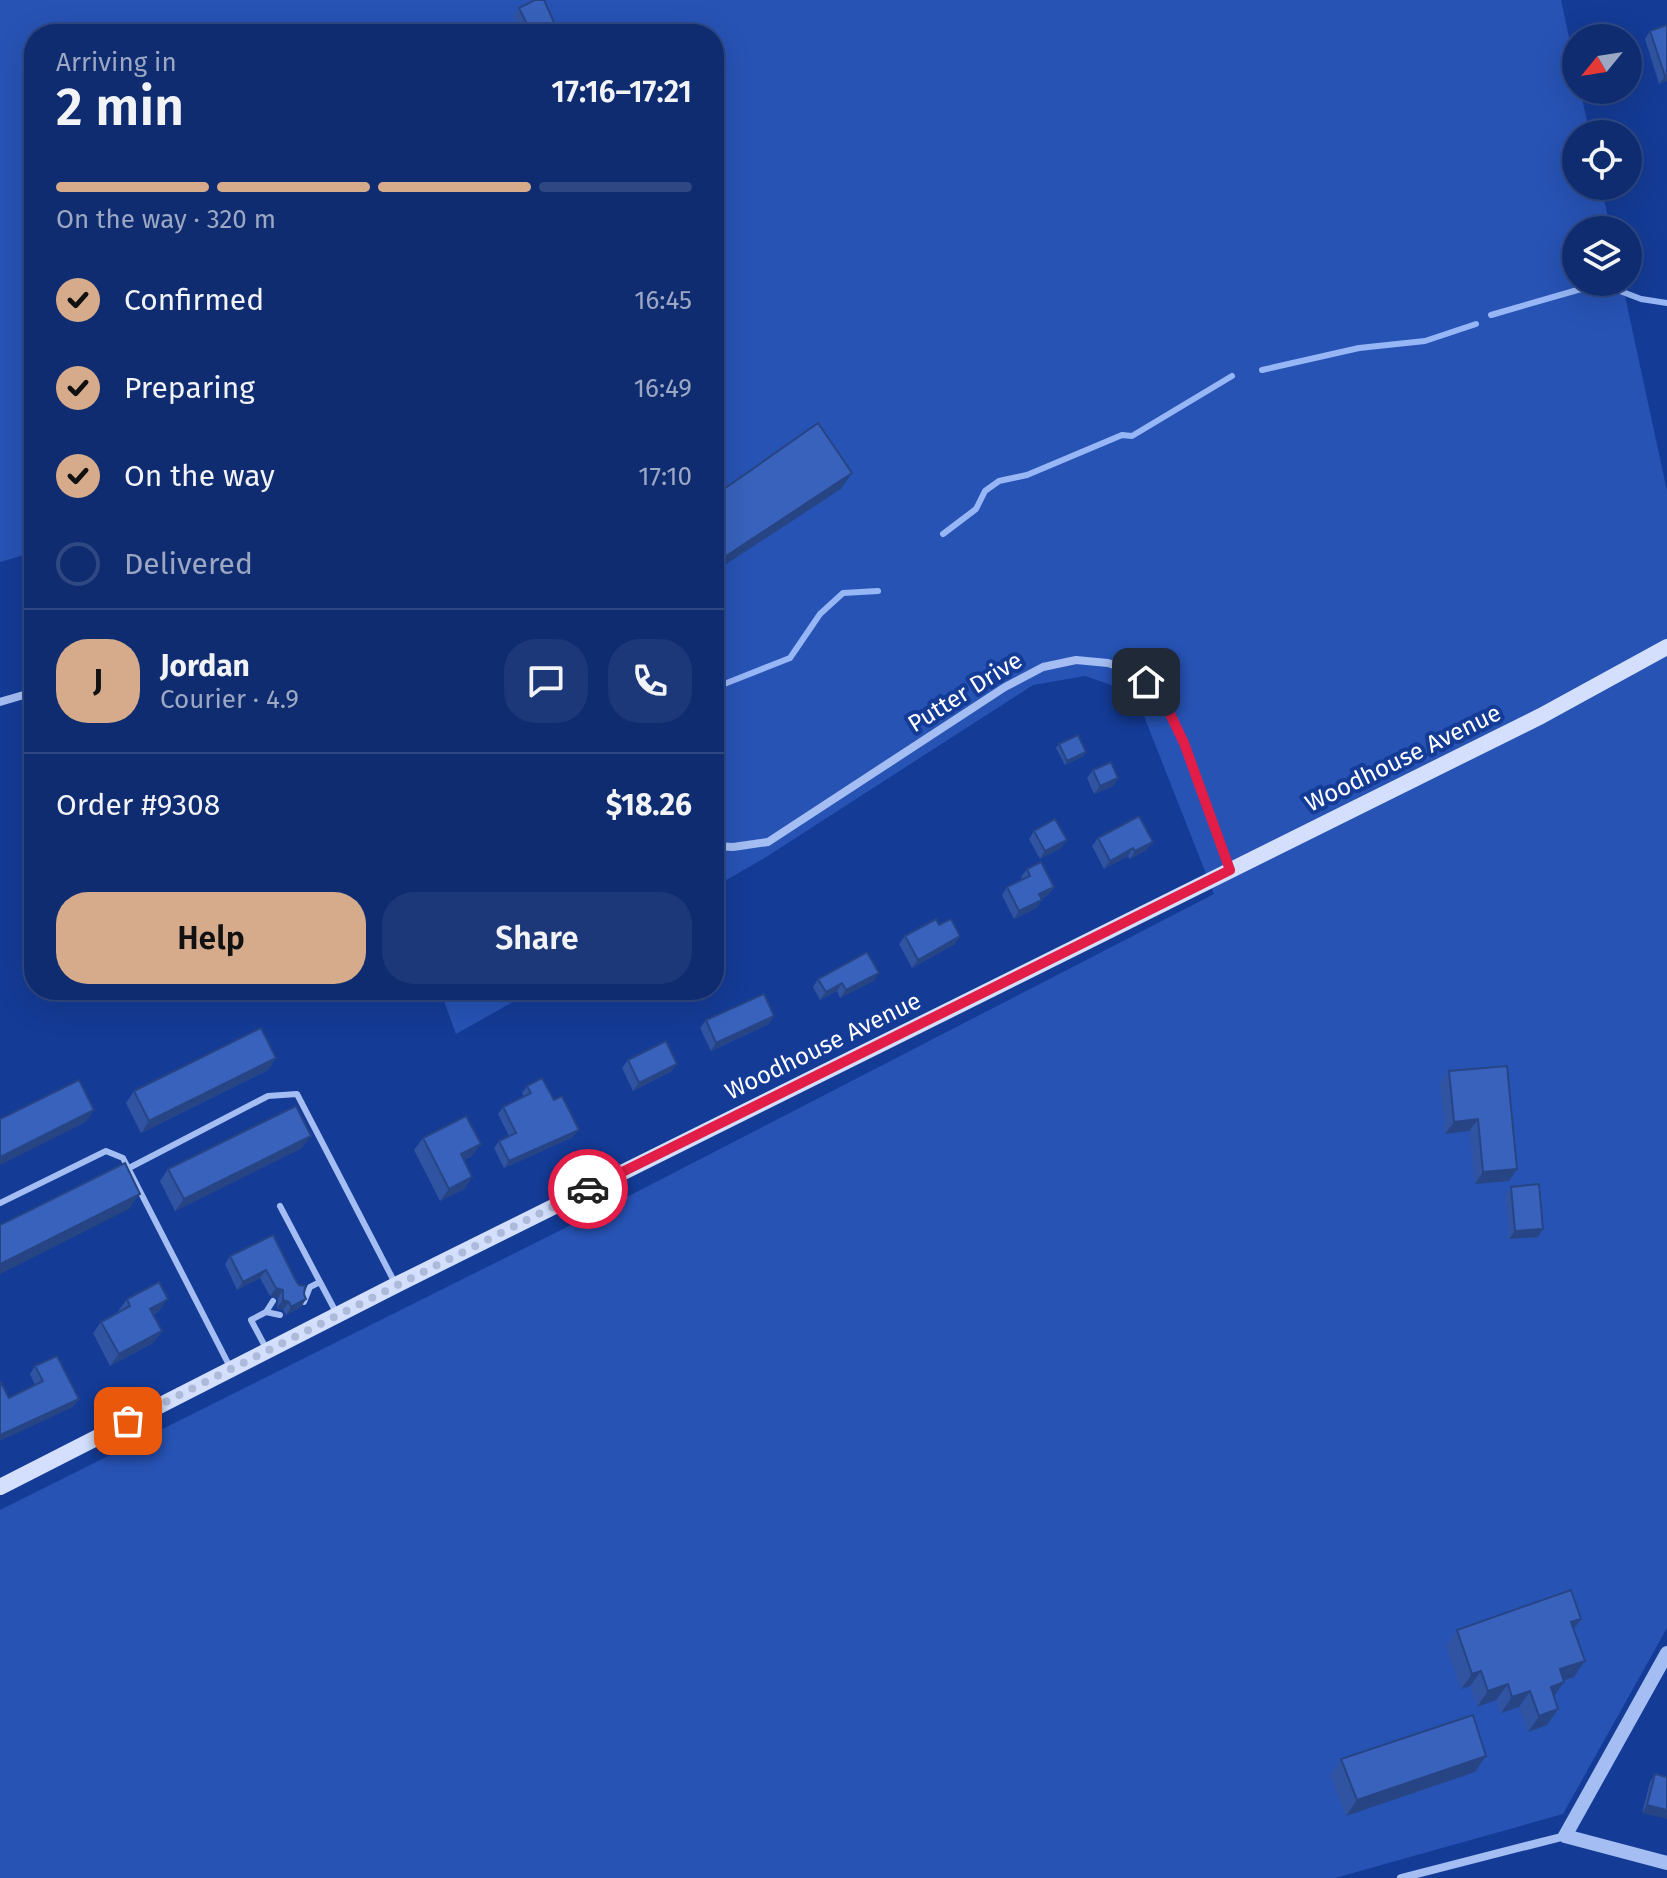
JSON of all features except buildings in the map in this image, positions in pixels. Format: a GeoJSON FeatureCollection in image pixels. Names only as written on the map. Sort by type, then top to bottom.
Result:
{"type":"FeatureCollection","features":[{"type":"Feature","properties":{"kind":"main road","name":"Woodhouse Avenue"},"geometry":{"type":"LineString","coordinates":[[0,1487],[338,1314],[1541,716],[1667,647]]}},
{"type":"Feature","properties":{"kind":"street","name":"Putter Drive"},"geometry":{"type":"LineString","coordinates":[[724,847],[768,842],[1005,687],[1043,667],[1076,660],[1108,663],[1132,671],[1160,693],[1184,743],[1230,870]]}},
{"type":"Feature","properties":{"kind":"street"},"geometry":{"type":"LineString","coordinates":[[0,702],[24,695]]}},
{"type":"Feature","properties":{"kind":"street"},"geometry":{"type":"LineString","coordinates":[[1565,1836],[1667,1653]]}},
{"type":"Feature","properties":{"kind":"street"},"geometry":{"type":"LineString","coordinates":[[1401,1878],[1565,1836],[1667,1863]]}},
{"type":"Feature","properties":{"kind":"lane"},"geometry":{"type":"LineString","coordinates":[[129,1168],[268,1096],[297,1094],[396,1285]]}},
{"type":"Feature","properties":{"kind":"lane"},"geometry":{"type":"LineString","coordinates":[[0,1203],[106,1151],[123,1158],[231,1369]]}},
{"type":"Feature","properties":{"kind":"lane"},"geometry":{"type":"LineString","coordinates":[[280,1206],[338,1314]]}},
{"type":"Feature","properties":{"kind":"lane"},"geometry":{"type":"LineString","coordinates":[[297,1288],[320,1282]]}},
{"type":"Feature","properties":{"kind":"lane"},"geometry":{"type":"LineString","coordinates":[[304,1302],[310,1287]]}},
{"type":"Feature","properties":{"kind":"lane"},"geometry":{"type":"LineString","coordinates":[[267,1350],[251,1320],[266,1312],[273,1301]]}},
{"type":"Feature","properties":{"kind":"lane"},"geometry":{"type":"LineString","coordinates":[[266,1312],[280,1315]]}},
{"type":"Feature","properties":{"kind":"shaded area"},"geometry":{"type":"Polygon","coordinates":[[[0,0],[1561,0],[1566,24],[1562,24],[1562,104],[1583,104],[1587,120],[1562,120],[1562,200],[1604,200],[1608,216],[1562,216],[1562,296],[1625,296],[1667,491],[1667,1628],[1563,1814],[1335,1878],[0,1878],[0,1510],[621,1200],[1214,894],[1138,701],[1117,687],[1085,676],[1033,685],[724,881],[724,24],[24,24],[24,555],[0,562],[0,0]]]}},
{"type":"Feature","properties":{"kind":"shaded area"},"geometry":{"type":"Polygon","coordinates":[[[444,1000],[516,1000],[456,1034],[444,1000]]]}},
{"type":"Feature","properties":{"kind":"waterway"},"geometry":{"type":"LineString","coordinates":[[1491,315],[1588,287],[1607,286],[1641,299],[1667,303]]}},
{"type":"Feature","properties":{"kind":"waterway"},"geometry":{"type":"LineString","coordinates":[[1262,370],[1359,348],[1425,341],[1476,324]]}},
{"type":"Feature","properties":{"kind":"waterway"},"geometry":{"type":"LineString","coordinates":[[943,534],[976,509],[985,491],[999,481],[1027,475],[1122,435],[1132,436],[1232,376]]}},
{"type":"Feature","properties":{"kind":"waterway"},"geometry":{"type":"LineString","coordinates":[[724,684],[790,658],[820,614],[843,593],[878,591]]}},
{"type":"Feature","properties":{"kind":"way so far"},"geometry":{"type":"LineString","coordinates":[[128,1421],[588,1189]]}},
{"type":"Feature","properties":{"kind":"route"},"geometry":{"type":"LineString","coordinates":[[588,1189],[1230,870],[1184,743],[1160,693],[1146,682]]}}]}
